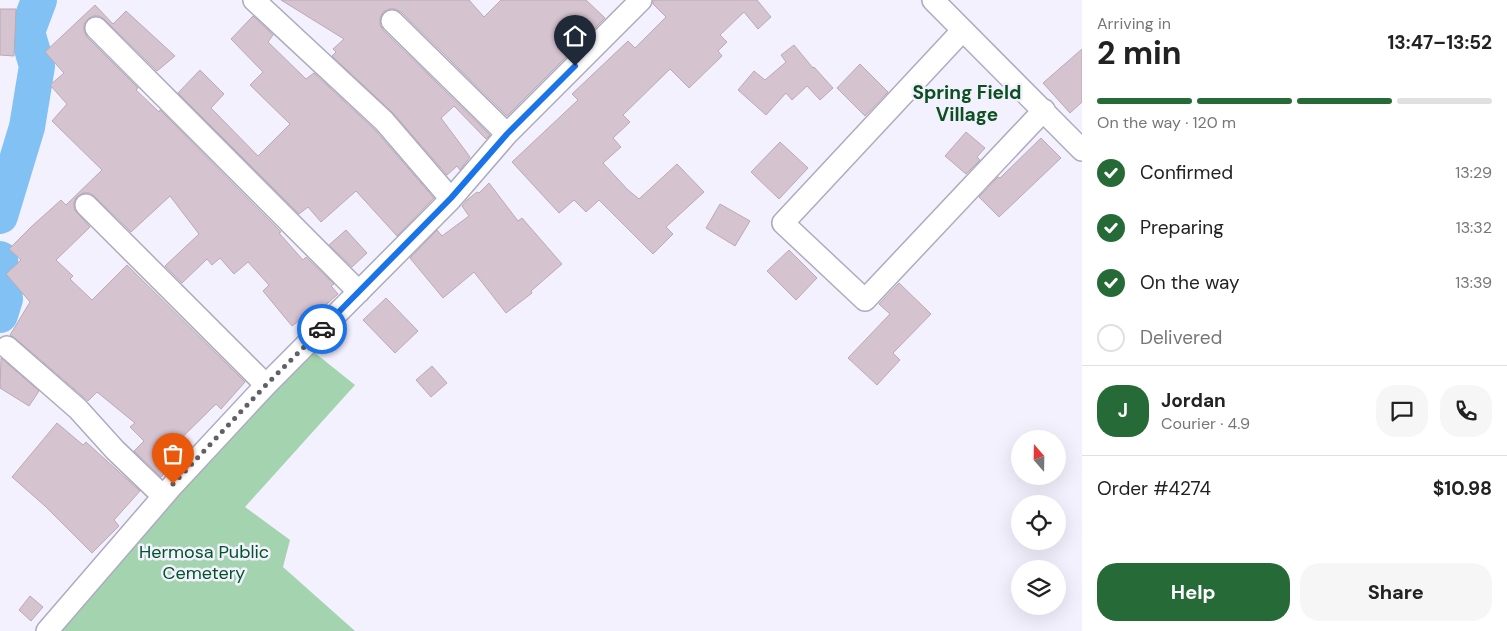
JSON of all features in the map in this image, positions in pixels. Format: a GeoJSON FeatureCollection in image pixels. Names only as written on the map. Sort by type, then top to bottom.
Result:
{"type":"FeatureCollection","features":[{"type":"Feature","properties":{"kind":"street"},"geometry":{"type":"LineString","coordinates":[[254,0],[384,121],[451,198]]}},
{"type":"Feature","properties":{"kind":"street"},"geometry":{"type":"LineString","coordinates":[[933,0],[1082,150]]}},
{"type":"Feature","properties":{"kind":"street"},"geometry":{"type":"LineString","coordinates":[[47,631],[163,496],[266,385],[451,198],[507,134],[628,4]]}},
{"type":"Feature","properties":{"kind":"street"},"geometry":{"type":"LineString","coordinates":[[392,21],[507,134]]}},
{"type":"Feature","properties":{"kind":"street"},"geometry":{"type":"LineString","coordinates":[[96,28],[359,292]]}},
{"type":"Feature","properties":{"kind":"street"},"geometry":{"type":"LineString","coordinates":[[962,31],[783,223],[865,300],[1044,110]]}},
{"type":"Feature","properties":{"kind":"street"},"geometry":{"type":"LineString","coordinates":[[86,205],[266,385]]}},
{"type":"Feature","properties":{"kind":"street"},"geometry":{"type":"LineString","coordinates":[[7,347],[78,409],[115,450],[163,496]]}},
{"type":"Feature","properties":{"kind":"green space","name":"Hermosa Public Cemetery"},"geometry":{"type":"Polygon","coordinates":[[[310,349],[355,385],[245,507],[290,540],[283,567],[355,631],[54,631],[310,349]]]}},
{"type":"Feature","properties":{"kind":"building"},"geometry":{"type":"Polygon","coordinates":[[[281,0],[469,0],[484,17],[501,0],[586,0],[605,18],[507,116],[401,12],[389,9],[383,12],[380,18],[380,25],[383,30],[490,135],[486,139],[454,106],[441,118],[470,157],[460,170],[457,166],[447,175],[393,113],[332,56],[336,52],[333,49],[344,39],[281,0]]]}},
{"type":"Feature","properties":{"kind":"building"},"geometry":{"type":"Polygon","coordinates":[[[653,0],[757,0],[771,17],[758,29],[744,12],[720,35],[727,42],[718,51],[722,56],[689,88],[670,69],[623,115],[630,122],[613,138],[621,147],[603,163],[628,190],[639,199],[677,164],[704,192],[666,227],[673,234],[653,254],[599,200],[586,212],[574,200],[559,213],[512,162],[578,100],[572,94],[628,41],[635,48],[666,17],[653,4],[653,0]]]}},
{"type":"Feature","properties":{"kind":"building"},"geometry":{"type":"Polygon","coordinates":[[[95,5],[113,24],[126,11],[175,56],[157,71],[104,19],[99,16],[93,16],[84,24],[84,31],[87,37],[138,88],[136,90],[159,112],[160,110],[281,232],[279,233],[303,260],[306,257],[334,284],[331,286],[338,294],[319,311],[316,307],[292,326],[263,291],[269,285],[248,262],[234,274],[220,258],[212,265],[207,259],[182,283],[165,266],[199,234],[170,196],[131,232],[90,193],[83,193],[77,197],[74,202],[74,209],[90,227],[56,260],[73,276],[70,279],[92,300],[127,265],[245,382],[221,409],[216,404],[158,461],[168,470],[161,477],[134,451],[144,441],[130,427],[135,423],[97,392],[88,401],[10,335],[30,302],[6,274],[21,260],[9,249],[61,200],[66,205],[102,170],[52,121],[67,104],[50,85],[64,73],[45,52],[95,5]]]}},
{"type":"Feature","properties":{"kind":"building"},"geometry":{"type":"Polygon","coordinates":[[[0,9],[16,9],[14,56],[0,55],[0,9]]]}},
{"type":"Feature","properties":{"kind":"building"},"geometry":{"type":"Polygon","coordinates":[[[253,16],[273,35],[268,42],[306,79],[314,73],[375,130],[434,198],[397,236],[356,191],[321,222],[308,207],[299,214],[178,93],[200,70],[224,94],[211,108],[258,156],[290,124],[250,85],[263,72],[231,39],[253,16]]]}},
{"type":"Feature","properties":{"kind":"building"},"geometry":{"type":"Polygon","coordinates":[[[794,45],[833,88],[820,100],[807,86],[792,100],[786,93],[766,115],[738,90],[754,71],[765,80],[786,62],[781,55],[794,45]]]}},
{"type":"Feature","properties":{"kind":"building"},"geometry":{"type":"Polygon","coordinates":[[[1082,49],[1082,102],[1070,113],[1043,83],[1082,49]]]}},
{"type":"Feature","properties":{"kind":"building"},"geometry":{"type":"Polygon","coordinates":[[[860,64],[888,92],[865,116],[837,88],[860,64]]]}},
{"type":"Feature","properties":{"kind":"building"},"geometry":{"type":"Polygon","coordinates":[[[966,132],[985,148],[977,157],[980,160],[966,174],[945,156],[966,132]]]}},
{"type":"Feature","properties":{"kind":"building"},"geometry":{"type":"Polygon","coordinates":[[[1041,138],[1061,158],[999,217],[979,197],[1041,138]]]}},
{"type":"Feature","properties":{"kind":"building"},"geometry":{"type":"Polygon","coordinates":[[[780,142],[808,168],[779,199],[751,172],[780,142]]]}},
{"type":"Feature","properties":{"kind":"building"},"geometry":{"type":"Polygon","coordinates":[[[489,183],[518,221],[522,218],[562,264],[531,291],[532,293],[506,313],[474,272],[443,298],[410,258],[437,230],[442,236],[469,216],[462,206],[489,183]]]}},
{"type":"Feature","properties":{"kind":"building"},"geometry":{"type":"Polygon","coordinates":[[[720,204],[750,221],[735,246],[706,228],[720,204]]]}},
{"type":"Feature","properties":{"kind":"building"},"geometry":{"type":"Polygon","coordinates":[[[346,230],[367,253],[352,267],[329,245],[346,230]]]}},
{"type":"Feature","properties":{"kind":"building"},"geometry":{"type":"Polygon","coordinates":[[[789,250],[817,278],[796,300],[767,271],[789,250]]]}},
{"type":"Feature","properties":{"kind":"building"},"geometry":{"type":"Polygon","coordinates":[[[899,283],[931,314],[893,353],[900,360],[877,385],[848,358],[890,314],[879,304],[899,283]]]}},
{"type":"Feature","properties":{"kind":"building"},"geometry":{"type":"Polygon","coordinates":[[[386,298],[418,331],[395,353],[363,320],[386,298]]]}},
{"type":"Feature","properties":{"kind":"building"},"geometry":{"type":"Polygon","coordinates":[[[1,358],[39,391],[29,406],[0,388],[1,358]]]}},
{"type":"Feature","properties":{"kind":"building"},"geometry":{"type":"Polygon","coordinates":[[[432,366],[447,383],[431,397],[416,380],[432,366]]]}},
{"type":"Feature","properties":{"kind":"building"},"geometry":{"type":"Polygon","coordinates":[[[57,423],[83,445],[86,442],[140,491],[114,520],[119,526],[92,553],[45,506],[12,477],[57,423]]]}},
{"type":"Feature","properties":{"kind":"building"},"geometry":{"type":"Polygon","coordinates":[[[30,596],[43,607],[31,621],[19,610],[30,596]]]}},
{"type":"Feature","properties":{"kind":"waterway"},"geometry":{"type":"LineString","coordinates":[[0,216],[27,127],[37,66],[27,32],[39,0]]}},
{"type":"Feature","properties":{"kind":"waterway"},"geometry":{"type":"LineString","coordinates":[[0,259],[5,299],[0,315]]}},
{"type":"Feature","properties":{"kind":"way so far"},"geometry":{"type":"LineString","coordinates":[[173,484],[266,385],[322,329]]}},
{"type":"Feature","properties":{"kind":"district","name":"Spring Field Village"},"geometry":{"type":"Point","coordinates":[967,103]}},
{"type":"Feature","properties":{"kind":"route"},"geometry":{"type":"LineString","coordinates":[[322,329],[451,198],[507,134],[575,66]]}}]}
